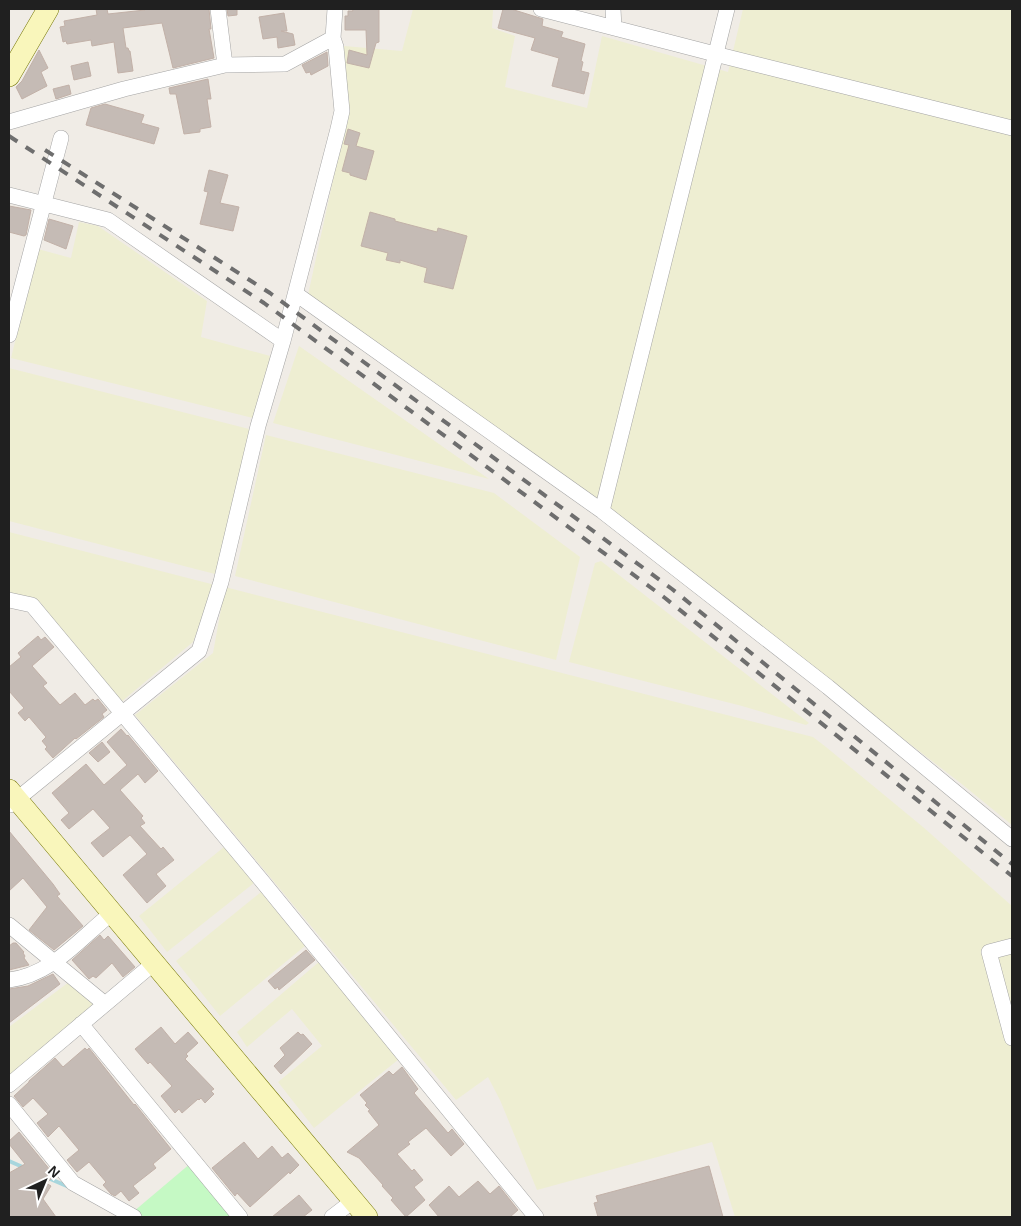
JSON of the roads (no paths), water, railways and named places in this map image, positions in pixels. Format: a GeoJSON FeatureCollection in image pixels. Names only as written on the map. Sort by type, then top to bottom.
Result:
{"type":"FeatureCollection","features":[{"type":"Feature","properties":{"kind":"street"},"geometry":{"type":"LineString","coordinates":[[9,76],[48,9]]}},
{"type":"Feature","properties":{"kind":"street"},"geometry":{"type":"LineString","coordinates":[[218,9],[225,65]]}},
{"type":"Feature","properties":{"kind":"street"},"geometry":{"type":"LineString","coordinates":[[335,9],[333,38],[336,47],[342,111],[296,294],[258,426],[221,582],[200,651],[123,714],[11,799],[112,913],[367,1217]]}},
{"type":"Feature","properties":{"kind":"street"},"geometry":{"type":"LineString","coordinates":[[541,9],[1012,128]]}},
{"type":"Feature","properties":{"kind":"street"},"geometry":{"type":"LineString","coordinates":[[613,9],[614,28]]}},
{"type":"Feature","properties":{"kind":"street"},"geometry":{"type":"LineString","coordinates":[[602,511],[727,9]]}},
{"type":"Feature","properties":{"kind":"street"},"geometry":{"type":"LineString","coordinates":[[9,122],[124,89],[225,65],[285,64],[333,38]]}},
{"type":"Feature","properties":{"kind":"street"},"geometry":{"type":"LineString","coordinates":[[9,335],[61,138]]}},
{"type":"Feature","properties":{"kind":"street"},"geometry":{"type":"LineString","coordinates":[[9,194],[108,220],[283,342]]}},
{"type":"Feature","properties":{"kind":"street"},"geometry":{"type":"LineString","coordinates":[[296,294],[602,511],[828,687],[1012,839]]}},
{"type":"Feature","properties":{"kind":"street"},"geometry":{"type":"LineString","coordinates":[[9,600],[32,605],[262,881],[530,1215]]}},
{"type":"Feature","properties":{"kind":"street"},"geometry":{"type":"LineString","coordinates":[[9,980],[21,978],[54,963],[112,913]]}},
{"type":"Feature","properties":{"kind":"street"},"geometry":{"type":"LineString","coordinates":[[9,925],[105,1004]]}},
{"type":"Feature","properties":{"kind":"street"},"geometry":{"type":"LineString","coordinates":[[1012,946],[989,952],[1012,1038]]}},
{"type":"Feature","properties":{"kind":"street"},"geometry":{"type":"LineString","coordinates":[[9,1085],[154,964]]}},
{"type":"Feature","properties":{"kind":"street"},"geometry":{"type":"LineString","coordinates":[[81,1024],[240,1217]]}},
{"type":"Feature","properties":{"kind":"street"},"geometry":{"type":"LineString","coordinates":[[9,1104],[73,1183],[134,1217]]}},
{"type":"Feature","properties":{"kind":"street"},"geometry":{"type":"LineString","coordinates":[[332,1217],[353,1201]]}},
{"type":"Feature","properties":{"kind":"waterway"},"geometry":{"type":"LineString","coordinates":[[9,1161],[25,1168]]}},
{"type":"Feature","properties":{"kind":"waterway"},"geometry":{"type":"LineString","coordinates":[[48,1178],[69,1187]]}},
{"type":"Feature","properties":{"kind":"railway"},"geometry":{"type":"LineString","coordinates":[[9,136],[264,303],[665,598],[1012,876]]}},
{"type":"Feature","properties":{"kind":"railway"},"geometry":{"type":"LineString","coordinates":[[45,150],[270,293],[672,589],[1012,864]]}}]}
